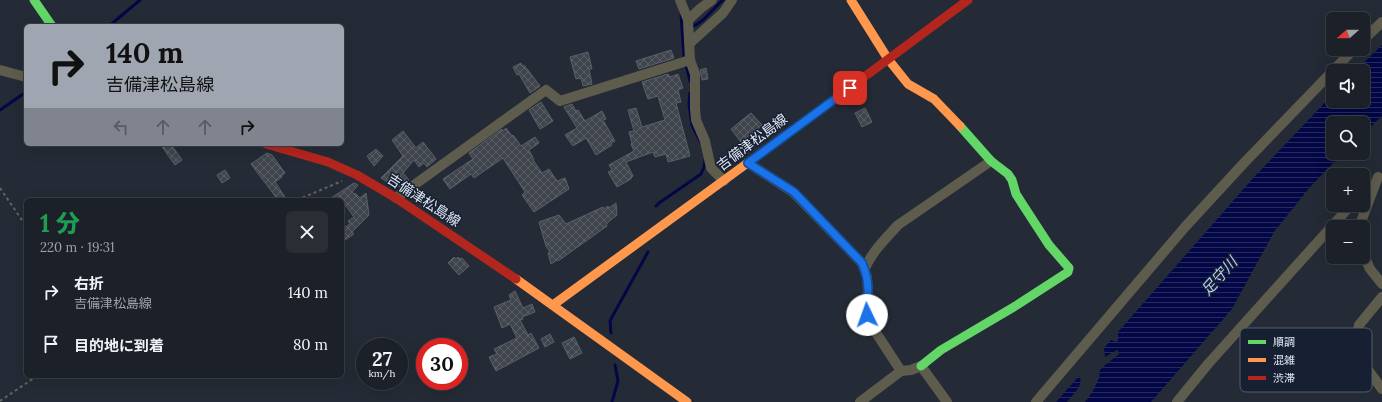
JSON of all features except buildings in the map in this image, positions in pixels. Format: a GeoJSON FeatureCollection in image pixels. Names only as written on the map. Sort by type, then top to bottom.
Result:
{"type":"FeatureCollection","features":[{"type":"Feature","properties":{"kind":"main road"},"geometry":{"type":"LineString","coordinates":[[34,0],[51,24]]}},
{"type":"Feature","properties":{"kind":"main road"},"geometry":{"type":"LineString","coordinates":[[851,0],[888,59],[908,84],[934,99],[957,122],[991,161],[1008,174],[1012,180],[1016,194],[1049,245],[1069,268],[1068,272],[1017,305],[940,350],[921,366]]}},
{"type":"Feature","properties":{"kind":"main road","name":"吉備津松島線"},"geometry":{"type":"LineString","coordinates":[[552,305],[724,181],[968,0]]}},
{"type":"Feature","properties":{"kind":"main road","name":"吉備津松島線"},"geometry":{"type":"LineString","coordinates":[[273,146],[328,162],[357,175],[396,198],[490,261],[687,402]]}},
{"type":"Feature","properties":{"kind":"street"},"geometry":{"type":"LineString","coordinates":[[680,0],[688,25],[690,43],[687,61],[695,74],[694,108],[696,120],[712,168],[724,181]]}},
{"type":"Feature","properties":{"kind":"street"},"geometry":{"type":"LineString","coordinates":[[688,25],[701,8],[712,0]]}},
{"type":"Feature","properties":{"kind":"street"},"geometry":{"type":"LineString","coordinates":[[690,43],[718,17],[732,0]]}},
{"type":"Feature","properties":{"kind":"street"},"geometry":{"type":"LineString","coordinates":[[1370,33],[1382,22]]}},
{"type":"Feature","properties":{"kind":"street"},"geometry":{"type":"LineString","coordinates":[[1036,402],[1227,181],[1347,56]]}},
{"type":"Feature","properties":{"kind":"street"},"geometry":{"type":"LineString","coordinates":[[396,198],[546,90],[560,101],[687,61]]}},
{"type":"Feature","properties":{"kind":"street"},"geometry":{"type":"LineString","coordinates":[[0,70],[24,76]]}},
{"type":"Feature","properties":{"kind":"street"},"geometry":{"type":"LineString","coordinates":[[865,268],[887,236],[898,225],[991,161]]}},
{"type":"Feature","properties":{"kind":"street"},"geometry":{"type":"LineString","coordinates":[[748,163],[794,192],[862,263],[867,277],[868,292],[864,305],[871,325],[901,371]]}},
{"type":"Feature","properties":{"kind":"street"},"geometry":{"type":"LineString","coordinates":[[1370,185],[1380,175]]}},
{"type":"Feature","properties":{"kind":"street"},"geometry":{"type":"LineString","coordinates":[[1362,220],[1380,175]]}},
{"type":"Feature","properties":{"kind":"street"},"geometry":{"type":"LineString","coordinates":[[1240,328],[1345,212]]}},
{"type":"Feature","properties":{"kind":"street"},"geometry":{"type":"LineString","coordinates":[[1368,264],[1370,270],[1382,284]]}},
{"type":"Feature","properties":{"kind":"street"},"geometry":{"type":"LineString","coordinates":[[1358,328],[1359,325],[1382,297]]}},
{"type":"Feature","properties":{"kind":"street"},"geometry":{"type":"LineString","coordinates":[[1177,402],[1240,328]]}},
{"type":"Feature","properties":{"kind":"street"},"geometry":{"type":"LineString","coordinates":[[860,402],[901,371],[911,370],[921,366],[947,402]]}},
{"type":"Feature","properties":{"kind":"street"},"geometry":{"type":"LineString","coordinates":[[1372,375],[1382,389]]}},
{"type":"Feature","properties":{"kind":"path"},"geometry":{"type":"LineString","coordinates":[[303,198],[357,175]]}},
{"type":"Feature","properties":{"kind":"path"},"geometry":{"type":"LineString","coordinates":[[0,188],[24,223]]}},
{"type":"Feature","properties":{"kind":"path"},"geometry":{"type":"LineString","coordinates":[[0,401],[34,378]]}},
{"type":"Feature","properties":{"kind":"water","name":"足守川"},"geometry":{"type":"Polygon","coordinates":[[[1382,45],[1382,116],[1370,127],[1370,116],[1326,116],[1326,160],[1336,160],[1328,168],[1326,168],[1326,171],[1310,187],[1274,232],[1232,309],[1151,402],[1085,402],[1093,391],[1099,378],[1100,370],[1119,354],[1117,350],[1105,357],[1104,348],[1111,340],[1116,342],[1118,340],[1118,332],[1255,176],[1326,101],[1326,108],[1370,108],[1370,64],[1362,64],[1382,45]]]}},
{"type":"Feature","properties":{"kind":"water"},"geometry":{"type":"Polygon","coordinates":[[[1079,376],[1080,383],[1075,393],[1067,402],[1056,402],[1079,376]]]}},
{"type":"Feature","properties":{"kind":"waterway"},"geometry":{"type":"LineString","coordinates":[[111,24],[140,0]]}},
{"type":"Feature","properties":{"kind":"waterway"},"geometry":{"type":"LineString","coordinates":[[691,27],[704,19],[723,0]]}},
{"type":"Feature","properties":{"kind":"waterway"},"geometry":{"type":"LineString","coordinates":[[681,14],[684,56],[690,81]]}},
{"type":"Feature","properties":{"kind":"waterway"},"geometry":{"type":"LineString","coordinates":[[0,110],[24,93]]}},
{"type":"Feature","properties":{"kind":"waterway"},"geometry":{"type":"LineString","coordinates":[[690,93],[689,104],[692,125],[700,141]]}},
{"type":"Feature","properties":{"kind":"waterway"},"geometry":{"type":"LineString","coordinates":[[656,206],[701,174],[705,160]]}},
{"type":"Feature","properties":{"kind":"waterway"},"geometry":{"type":"LineString","coordinates":[[611,333],[610,321],[648,252]]}},
{"type":"Feature","properties":{"kind":"waterway"},"geometry":{"type":"LineString","coordinates":[[612,402],[618,381],[615,365]]}},
{"type":"Feature","properties":{"kind":"traffic: fast"},"geometry":{"type":"LineString","coordinates":[[34,0],[51,24]]}},
{"type":"Feature","properties":{"kind":"traffic: fast"},"geometry":{"type":"LineString","coordinates":[[921,366],[941,350],[1017,305],[1068,272],[1069,268],[1049,245],[1023,205],[1016,194],[1012,180],[1008,174],[991,161],[960,126]]}},
{"type":"Feature","properties":{"kind":"traffic: slow"},"geometry":{"type":"LineString","coordinates":[[851,0],[888,59],[908,84],[934,99],[960,126]]}},
{"type":"Feature","properties":{"kind":"traffic: slow"},"geometry":{"type":"LineString","coordinates":[[553,305],[786,135]]}},
{"type":"Feature","properties":{"kind":"traffic: slow"},"geometry":{"type":"LineString","coordinates":[[516,279],[687,402]]}},
{"type":"Feature","properties":{"kind":"traffic: jam"},"geometry":{"type":"LineString","coordinates":[[786,135],[968,0]]}},
{"type":"Feature","properties":{"kind":"traffic: jam"},"geometry":{"type":"LineString","coordinates":[[273,146],[328,162],[357,175],[396,198],[516,279]]}},
{"type":"Feature","properties":{"kind":"route"},"geometry":{"type":"LineString","coordinates":[[850,88],[748,163],[794,192],[855,254],[865,268],[867,277],[868,292],[864,305],[867,315]]}}]}
